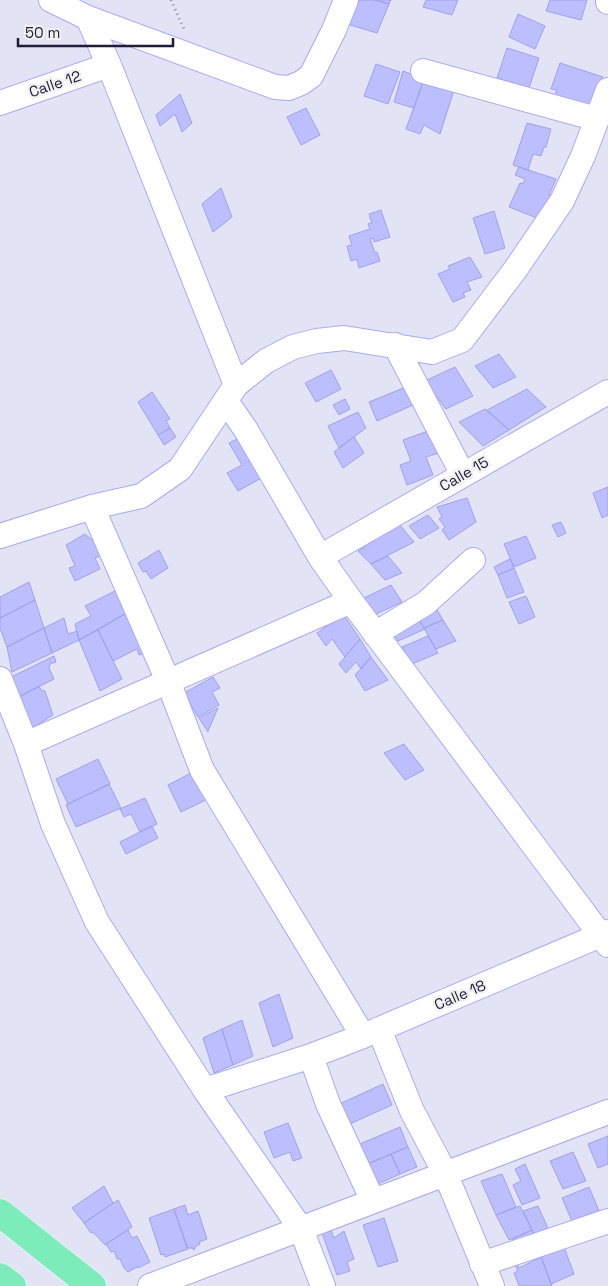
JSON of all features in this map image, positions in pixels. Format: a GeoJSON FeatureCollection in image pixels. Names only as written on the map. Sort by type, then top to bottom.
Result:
{"type":"FeatureCollection","features":[{"type":"Feature","properties":{"kind":"highway"},"geometry":{"type":"LineString","coordinates":[[0,1213],[92,1286]]}},
{"type":"Feature","properties":{"kind":"highway"},"geometry":{"type":"LineString","coordinates":[[0,1277],[12,1286]]}},
{"type":"Feature","properties":{"kind":"street"},"geometry":{"type":"LineString","coordinates":[[51,0],[88,18],[275,87],[289,88],[311,76],[346,0]]}},
{"type":"Feature","properties":{"kind":"street"},"geometry":{"type":"LineString","coordinates":[[88,18],[109,65],[246,430],[320,557],[351,601],[605,937]]}},
{"type":"Feature","properties":{"kind":"street","name":"Calle 12"},"geometry":{"type":"LineString","coordinates":[[0,103],[109,65]]}},
{"type":"Feature","properties":{"kind":"street"},"geometry":{"type":"LineString","coordinates":[[423,71],[597,119]]}},
{"type":"Feature","properties":{"kind":"street"},"geometry":{"type":"LineString","coordinates":[[0,536],[92,507],[141,496],[180,469],[231,393],[266,361],[293,347],[317,341],[344,338],[432,352],[462,340],[515,270],[562,201],[583,156],[608,90]]}},
{"type":"Feature","properties":{"kind":"street"},"geometry":{"type":"LineString","coordinates":[[395,345],[463,475]]}},
{"type":"Feature","properties":{"kind":"street","name":"Calle 15"},"geometry":{"type":"LineString","coordinates":[[320,557],[608,392]]}},
{"type":"Feature","properties":{"kind":"street"},"geometry":{"type":"LineString","coordinates":[[92,507],[168,681],[202,770],[371,1033],[446,1175],[492,1286]]}},
{"type":"Feature","properties":{"kind":"street"},"geometry":{"type":"LineString","coordinates":[[375,634],[426,603],[473,560]]}},
{"type":"Feature","properties":{"kind":"street"},"geometry":{"type":"LineString","coordinates":[[26,744],[351,601]]}},
{"type":"Feature","properties":{"kind":"street"},"geometry":{"type":"LineString","coordinates":[[3,694],[26,744],[53,824],[97,922],[205,1090],[301,1229],[323,1286]]}},
{"type":"Feature","properties":{"kind":"street","name":"Calle 18"},"geometry":{"type":"LineString","coordinates":[[205,1090],[311,1056],[605,937]]}},
{"type":"Feature","properties":{"kind":"street"},"geometry":{"type":"LineString","coordinates":[[311,1056],[328,1104],[373,1202]]}},
{"type":"Feature","properties":{"kind":"street"},"geometry":{"type":"LineString","coordinates":[[150,1286],[608,1112]]}},
{"type":"Feature","properties":{"kind":"street"},"geometry":{"type":"LineString","coordinates":[[482,1264],[608,1221]]}},
{"type":"Feature","properties":{"kind":"building"},"geometry":{"type":"Polygon","coordinates":[[[357,0],[375,0],[389,4],[377,33],[347,24],[357,0]]]}},
{"type":"Feature","properties":{"kind":"building"},"geometry":{"type":"Polygon","coordinates":[[[375,0],[391,0],[389,4],[375,0]]]}},
{"type":"Feature","properties":{"kind":"building"},"geometry":{"type":"Polygon","coordinates":[[[426,0],[458,0],[452,15],[423,7],[426,0]]]}},
{"type":"Feature","properties":{"kind":"building"},"geometry":{"type":"Polygon","coordinates":[[[550,0],[587,0],[581,20],[546,11],[550,0]]]}},
{"type":"Feature","properties":{"kind":"building"},"geometry":{"type":"Polygon","coordinates":[[[518,14],[545,26],[535,49],[509,37],[518,14]]]}},
{"type":"Feature","properties":{"kind":"building"},"geometry":{"type":"Polygon","coordinates":[[[507,48],[539,58],[529,88],[497,78],[507,48]]]}},
{"type":"Feature","properties":{"kind":"building"},"geometry":{"type":"Polygon","coordinates":[[[560,63],[603,77],[591,108],[554,96],[557,90],[551,89],[560,63]]]}},
{"type":"Feature","properties":{"kind":"building"},"geometry":{"type":"Polygon","coordinates":[[[376,64],[400,72],[388,104],[364,96],[376,64]]]}},
{"type":"Feature","properties":{"kind":"building"},"geometry":{"type":"Polygon","coordinates":[[[403,71],[424,79],[414,108],[394,102],[403,71]]]}},
{"type":"Feature","properties":{"kind":"building"},"geometry":{"type":"Polygon","coordinates":[[[424,79],[454,90],[440,134],[424,125],[420,134],[406,129],[424,79]]]}},
{"type":"Feature","properties":{"kind":"building"},"geometry":{"type":"Polygon","coordinates":[[[180,94],[192,123],[182,132],[175,114],[160,126],[156,115],[180,94]]]}},
{"type":"Feature","properties":{"kind":"building"},"geometry":{"type":"Polygon","coordinates":[[[306,108],[320,135],[301,145],[287,117],[306,108]]]}},
{"type":"Feature","properties":{"kind":"building"},"geometry":{"type":"Polygon","coordinates":[[[527,123],[551,129],[546,147],[544,147],[541,156],[533,154],[528,170],[513,165],[527,123]]]}},
{"type":"Feature","properties":{"kind":"building"},"geometry":{"type":"Polygon","coordinates":[[[519,167],[556,179],[549,195],[553,196],[537,218],[509,207],[520,183],[523,184],[525,179],[515,175],[519,167]]]}},
{"type":"Feature","properties":{"kind":"building"},"geometry":{"type":"Polygon","coordinates":[[[221,188],[232,217],[213,232],[202,204],[221,188]]]}},
{"type":"Feature","properties":{"kind":"building"},"geometry":{"type":"Polygon","coordinates":[[[381,210],[390,237],[374,242],[373,238],[370,239],[380,261],[359,268],[357,259],[351,261],[347,246],[352,245],[349,236],[370,229],[368,224],[372,223],[369,214],[381,210]]]}},
{"type":"Feature","properties":{"kind":"building"},"geometry":{"type":"Polygon","coordinates":[[[494,211],[505,248],[485,254],[473,218],[494,211]]]}},
{"type":"Feature","properties":{"kind":"building"},"geometry":{"type":"Polygon","coordinates":[[[470,257],[482,277],[467,282],[471,290],[463,293],[465,297],[453,302],[438,274],[450,269],[448,266],[470,257]]]}},
{"type":"Feature","properties":{"kind":"building"},"geometry":{"type":"Polygon","coordinates":[[[499,354],[516,377],[493,388],[475,366],[499,354]]]}},
{"type":"Feature","properties":{"kind":"building"},"geometry":{"type":"Polygon","coordinates":[[[455,367],[473,396],[446,409],[425,381],[455,367]]]}},
{"type":"Feature","properties":{"kind":"building"},"geometry":{"type":"Polygon","coordinates":[[[331,370],[341,389],[316,402],[305,383],[331,370]]]}},
{"type":"Feature","properties":{"kind":"building"},"geometry":{"type":"Polygon","coordinates":[[[406,387],[413,405],[377,421],[369,402],[406,387]]]}},
{"type":"Feature","properties":{"kind":"building"},"geometry":{"type":"Polygon","coordinates":[[[527,389],[546,407],[509,430],[487,410],[527,389]]]}},
{"type":"Feature","properties":{"kind":"building"},"geometry":{"type":"Polygon","coordinates":[[[152,392],[170,419],[166,421],[170,428],[158,435],[138,402],[152,392]]]}},
{"type":"Feature","properties":{"kind":"building"},"geometry":{"type":"Polygon","coordinates":[[[345,399],[350,409],[339,415],[333,405],[345,399]]]}},
{"type":"Feature","properties":{"kind":"building"},"geometry":{"type":"Polygon","coordinates":[[[485,409],[509,430],[483,446],[459,422],[485,409]]]}},
{"type":"Feature","properties":{"kind":"building"},"geometry":{"type":"Polygon","coordinates":[[[358,412],[366,428],[339,448],[328,426],[358,412]]]}},
{"type":"Feature","properties":{"kind":"building"},"geometry":{"type":"Polygon","coordinates":[[[170,428],[176,437],[164,445],[158,435],[170,428]]]}},
{"type":"Feature","properties":{"kind":"building"},"geometry":{"type":"Polygon","coordinates":[[[431,430],[439,453],[426,457],[433,475],[407,485],[400,465],[411,461],[403,440],[431,430]]]}},
{"type":"Feature","properties":{"kind":"building"},"geometry":{"type":"Polygon","coordinates":[[[241,437],[265,476],[238,491],[227,473],[242,465],[229,443],[241,437]]]}},
{"type":"Feature","properties":{"kind":"building"},"geometry":{"type":"Polygon","coordinates":[[[354,437],[364,453],[343,468],[334,452],[354,437]]]}},
{"type":"Feature","properties":{"kind":"building"},"geometry":{"type":"Polygon","coordinates":[[[608,487],[608,515],[602,518],[593,493],[608,487]]]}},
{"type":"Feature","properties":{"kind":"building"},"geometry":{"type":"Polygon","coordinates":[[[467,498],[476,522],[449,540],[442,530],[445,527],[439,519],[442,517],[437,507],[467,498]]]}},
{"type":"Feature","properties":{"kind":"building"},"geometry":{"type":"Polygon","coordinates":[[[428,515],[439,528],[420,539],[409,526],[428,515]]]}},
{"type":"Feature","properties":{"kind":"building"},"geometry":{"type":"Polygon","coordinates":[[[561,522],[566,533],[558,537],[552,525],[561,522]]]}},
{"type":"Feature","properties":{"kind":"building"},"geometry":{"type":"Polygon","coordinates":[[[399,524],[414,542],[371,564],[358,551],[399,524]]]}},
{"type":"Feature","properties":{"kind":"building"},"geometry":{"type":"Polygon","coordinates":[[[85,534],[101,548],[103,555],[95,558],[100,569],[75,581],[69,568],[75,566],[66,545],[85,534]]]}},
{"type":"Feature","properties":{"kind":"building"},"geometry":{"type":"Polygon","coordinates":[[[526,536],[536,558],[514,567],[504,544],[526,536]]]}},
{"type":"Feature","properties":{"kind":"building"},"geometry":{"type":"Polygon","coordinates":[[[159,550],[168,568],[151,579],[146,571],[143,572],[138,563],[159,550]]]}},
{"type":"Feature","properties":{"kind":"building"},"geometry":{"type":"Polygon","coordinates":[[[388,556],[402,573],[385,580],[371,564],[388,556]]]}},
{"type":"Feature","properties":{"kind":"building"},"geometry":{"type":"Polygon","coordinates":[[[510,559],[514,568],[498,575],[494,567],[510,559]]]}},
{"type":"Feature","properties":{"kind":"building"},"geometry":{"type":"Polygon","coordinates":[[[514,568],[524,592],[507,598],[498,575],[514,568]]]}},
{"type":"Feature","properties":{"kind":"building"},"geometry":{"type":"Polygon","coordinates":[[[29,582],[35,600],[0,618],[0,597],[29,582]]]}},
{"type":"Feature","properties":{"kind":"building"},"geometry":{"type":"Polygon","coordinates":[[[391,585],[402,602],[374,615],[364,598],[391,585]]]}},
{"type":"Feature","properties":{"kind":"building"},"geometry":{"type":"Polygon","coordinates":[[[115,591],[120,601],[123,600],[128,612],[79,640],[75,624],[91,616],[85,606],[115,591]]]}},
{"type":"Feature","properties":{"kind":"building"},"geometry":{"type":"Polygon","coordinates":[[[526,596],[535,617],[519,624],[509,602],[526,596]]]}},
{"type":"Feature","properties":{"kind":"building"},"geometry":{"type":"Polygon","coordinates":[[[35,600],[44,628],[7,647],[0,628],[0,618],[35,600]]]}},
{"type":"Feature","properties":{"kind":"building"},"geometry":{"type":"Polygon","coordinates":[[[437,610],[443,620],[424,628],[418,618],[437,610]]]}},
{"type":"Feature","properties":{"kind":"building"},"geometry":{"type":"Polygon","coordinates":[[[130,611],[147,652],[139,655],[137,649],[113,661],[98,630],[130,611]]]}},
{"type":"Feature","properties":{"kind":"building"},"geometry":{"type":"Polygon","coordinates":[[[343,614],[360,639],[345,657],[332,639],[326,646],[317,633],[343,614]]]}},
{"type":"Feature","properties":{"kind":"building"},"geometry":{"type":"Polygon","coordinates":[[[64,618],[68,634],[77,631],[79,640],[52,653],[44,628],[64,618]]]}},
{"type":"Feature","properties":{"kind":"building"},"geometry":{"type":"Polygon","coordinates":[[[419,620],[425,629],[398,641],[392,631],[419,620]]]}},
{"type":"Feature","properties":{"kind":"building"},"geometry":{"type":"Polygon","coordinates":[[[443,620],[456,641],[436,649],[424,628],[443,620]]]}},
{"type":"Feature","properties":{"kind":"building"},"geometry":{"type":"Polygon","coordinates":[[[44,628],[52,653],[12,672],[7,647],[44,628]]]}},
{"type":"Feature","properties":{"kind":"building"},"geometry":{"type":"Polygon","coordinates":[[[98,630],[122,679],[100,691],[79,640],[98,630]]]}},
{"type":"Feature","properties":{"kind":"building"},"geometry":{"type":"Polygon","coordinates":[[[428,636],[438,653],[412,664],[402,647],[428,636]]]}},
{"type":"Feature","properties":{"kind":"building"},"geometry":{"type":"Polygon","coordinates":[[[360,639],[371,657],[361,669],[356,662],[346,673],[339,664],[360,639]]]}},
{"type":"Feature","properties":{"kind":"building"},"geometry":{"type":"Polygon","coordinates":[[[54,656],[56,662],[50,664],[49,668],[54,679],[17,698],[7,679],[54,656]]]}},
{"type":"Feature","properties":{"kind":"building"},"geometry":{"type":"Polygon","coordinates":[[[371,657],[388,680],[365,691],[355,675],[371,657]]]}},
{"type":"Feature","properties":{"kind":"building"},"geometry":{"type":"Polygon","coordinates":[[[213,677],[220,688],[212,692],[219,705],[198,717],[184,693],[213,677]]]}},
{"type":"Feature","properties":{"kind":"building"},"geometry":{"type":"Polygon","coordinates":[[[39,686],[41,690],[45,691],[53,715],[32,728],[17,698],[39,686]]]}},
{"type":"Feature","properties":{"kind":"building"},"geometry":{"type":"Polygon","coordinates":[[[218,708],[208,731],[208,732],[199,718],[218,708]]]}},
{"type":"Feature","properties":{"kind":"building"},"geometry":{"type":"Polygon","coordinates":[[[404,744],[424,770],[405,780],[384,753],[404,744]]]}},
{"type":"Feature","properties":{"kind":"building"},"geometry":{"type":"Polygon","coordinates":[[[98,759],[110,784],[68,804],[56,779],[98,759]]]}},
{"type":"Feature","properties":{"kind":"building"},"geometry":{"type":"Polygon","coordinates":[[[195,771],[208,799],[181,812],[168,785],[195,771]]]}},
{"type":"Feature","properties":{"kind":"building"},"geometry":{"type":"Polygon","coordinates":[[[109,784],[121,808],[76,827],[66,805],[109,784]]]}},
{"type":"Feature","properties":{"kind":"building"},"geometry":{"type":"Polygon","coordinates":[[[145,798],[157,824],[140,832],[131,814],[124,817],[120,809],[145,798]]]}},
{"type":"Feature","properties":{"kind":"building"},"geometry":{"type":"Polygon","coordinates":[[[152,826],[158,838],[126,854],[120,842],[152,826]]]}},
{"type":"Feature","properties":{"kind":"building"},"geometry":{"type":"Polygon","coordinates":[[[279,994],[293,1038],[273,1047],[259,1003],[279,994]]]}},
{"type":"Feature","properties":{"kind":"building"},"geometry":{"type":"Polygon","coordinates":[[[242,1020],[253,1056],[233,1065],[222,1029],[242,1020]]]}},
{"type":"Feature","properties":{"kind":"building"},"geometry":{"type":"Polygon","coordinates":[[[222,1029],[233,1065],[214,1073],[203,1038],[222,1029]]]}},
{"type":"Feature","properties":{"kind":"building"},"geometry":{"type":"Polygon","coordinates":[[[383,1084],[392,1105],[343,1127],[335,1106],[383,1084]]]}},
{"type":"Feature","properties":{"kind":"building"},"geometry":{"type":"Polygon","coordinates":[[[288,1123],[302,1158],[293,1161],[290,1152],[274,1158],[264,1132],[288,1123]]]}},
{"type":"Feature","properties":{"kind":"building"},"geometry":{"type":"Polygon","coordinates":[[[400,1127],[408,1147],[363,1166],[355,1146],[400,1127]]]}},
{"type":"Feature","properties":{"kind":"building"},"geometry":{"type":"Polygon","coordinates":[[[608,1136],[608,1164],[598,1168],[588,1144],[608,1136]]]}},
{"type":"Feature","properties":{"kind":"building"},"geometry":{"type":"Polygon","coordinates":[[[408,1147],[417,1167],[400,1174],[391,1154],[408,1147]]]}},
{"type":"Feature","properties":{"kind":"building"},"geometry":{"type":"Polygon","coordinates":[[[573,1152],[586,1181],[563,1189],[550,1161],[573,1152]]]}},
{"type":"Feature","properties":{"kind":"building"},"geometry":{"type":"Polygon","coordinates":[[[391,1154],[400,1174],[371,1187],[363,1166],[391,1154]]]}},
{"type":"Feature","properties":{"kind":"building"},"geometry":{"type":"Polygon","coordinates":[[[525,1164],[540,1198],[522,1205],[513,1185],[521,1181],[515,1169],[525,1164]]]}},
{"type":"Feature","properties":{"kind":"building"},"geometry":{"type":"Polygon","coordinates":[[[502,1174],[516,1207],[496,1215],[481,1181],[502,1174]]]}},
{"type":"Feature","properties":{"kind":"building"},"geometry":{"type":"Polygon","coordinates":[[[104,1186],[113,1203],[84,1223],[72,1208],[104,1186]]]}},
{"type":"Feature","properties":{"kind":"building"},"geometry":{"type":"Polygon","coordinates":[[[589,1187],[602,1218],[575,1228],[562,1198],[589,1187]]]}},
{"type":"Feature","properties":{"kind":"building"},"geometry":{"type":"Polygon","coordinates":[[[118,1200],[132,1227],[105,1245],[93,1232],[91,1233],[84,1223],[118,1200]]]}},
{"type":"Feature","properties":{"kind":"building"},"geometry":{"type":"Polygon","coordinates":[[[185,1205],[188,1215],[198,1211],[207,1239],[199,1242],[200,1244],[193,1250],[193,1248],[187,1248],[174,1209],[185,1205]]]}},
{"type":"Feature","properties":{"kind":"building"},"geometry":{"type":"Polygon","coordinates":[[[520,1206],[532,1230],[509,1240],[496,1215],[520,1206]]]}},
{"type":"Feature","properties":{"kind":"building"},"geometry":{"type":"Polygon","coordinates":[[[538,1206],[551,1235],[536,1238],[523,1211],[538,1206]]]}},
{"type":"Feature","properties":{"kind":"building"},"geometry":{"type":"Polygon","coordinates":[[[174,1209],[188,1249],[165,1257],[164,1254],[161,1255],[149,1218],[174,1209]]]}},
{"type":"Feature","properties":{"kind":"building"},"geometry":{"type":"Polygon","coordinates":[[[384,1218],[398,1261],[378,1267],[363,1225],[384,1218]]]}},
{"type":"Feature","properties":{"kind":"building"},"geometry":{"type":"Polygon","coordinates":[[[128,1230],[132,1238],[137,1236],[150,1262],[128,1272],[120,1259],[117,1259],[114,1251],[111,1252],[106,1244],[128,1230]]]}},
{"type":"Feature","properties":{"kind":"building"},"geometry":{"type":"Polygon","coordinates":[[[331,1230],[334,1238],[344,1231],[354,1259],[347,1262],[350,1271],[337,1275],[322,1233],[331,1230]]]}},
{"type":"Feature","properties":{"kind":"building"},"geometry":{"type":"Polygon","coordinates":[[[532,1230],[537,1241],[513,1243],[512,1239],[532,1230]]]}},
{"type":"Feature","properties":{"kind":"building"},"geometry":{"type":"Polygon","coordinates":[[[564,1247],[574,1274],[551,1284],[541,1257],[564,1247]]]}},
{"type":"Feature","properties":{"kind":"building"},"geometry":{"type":"Polygon","coordinates":[[[541,1257],[552,1286],[519,1286],[514,1273],[518,1271],[515,1265],[517,1263],[519,1268],[541,1257]]]}}]}
